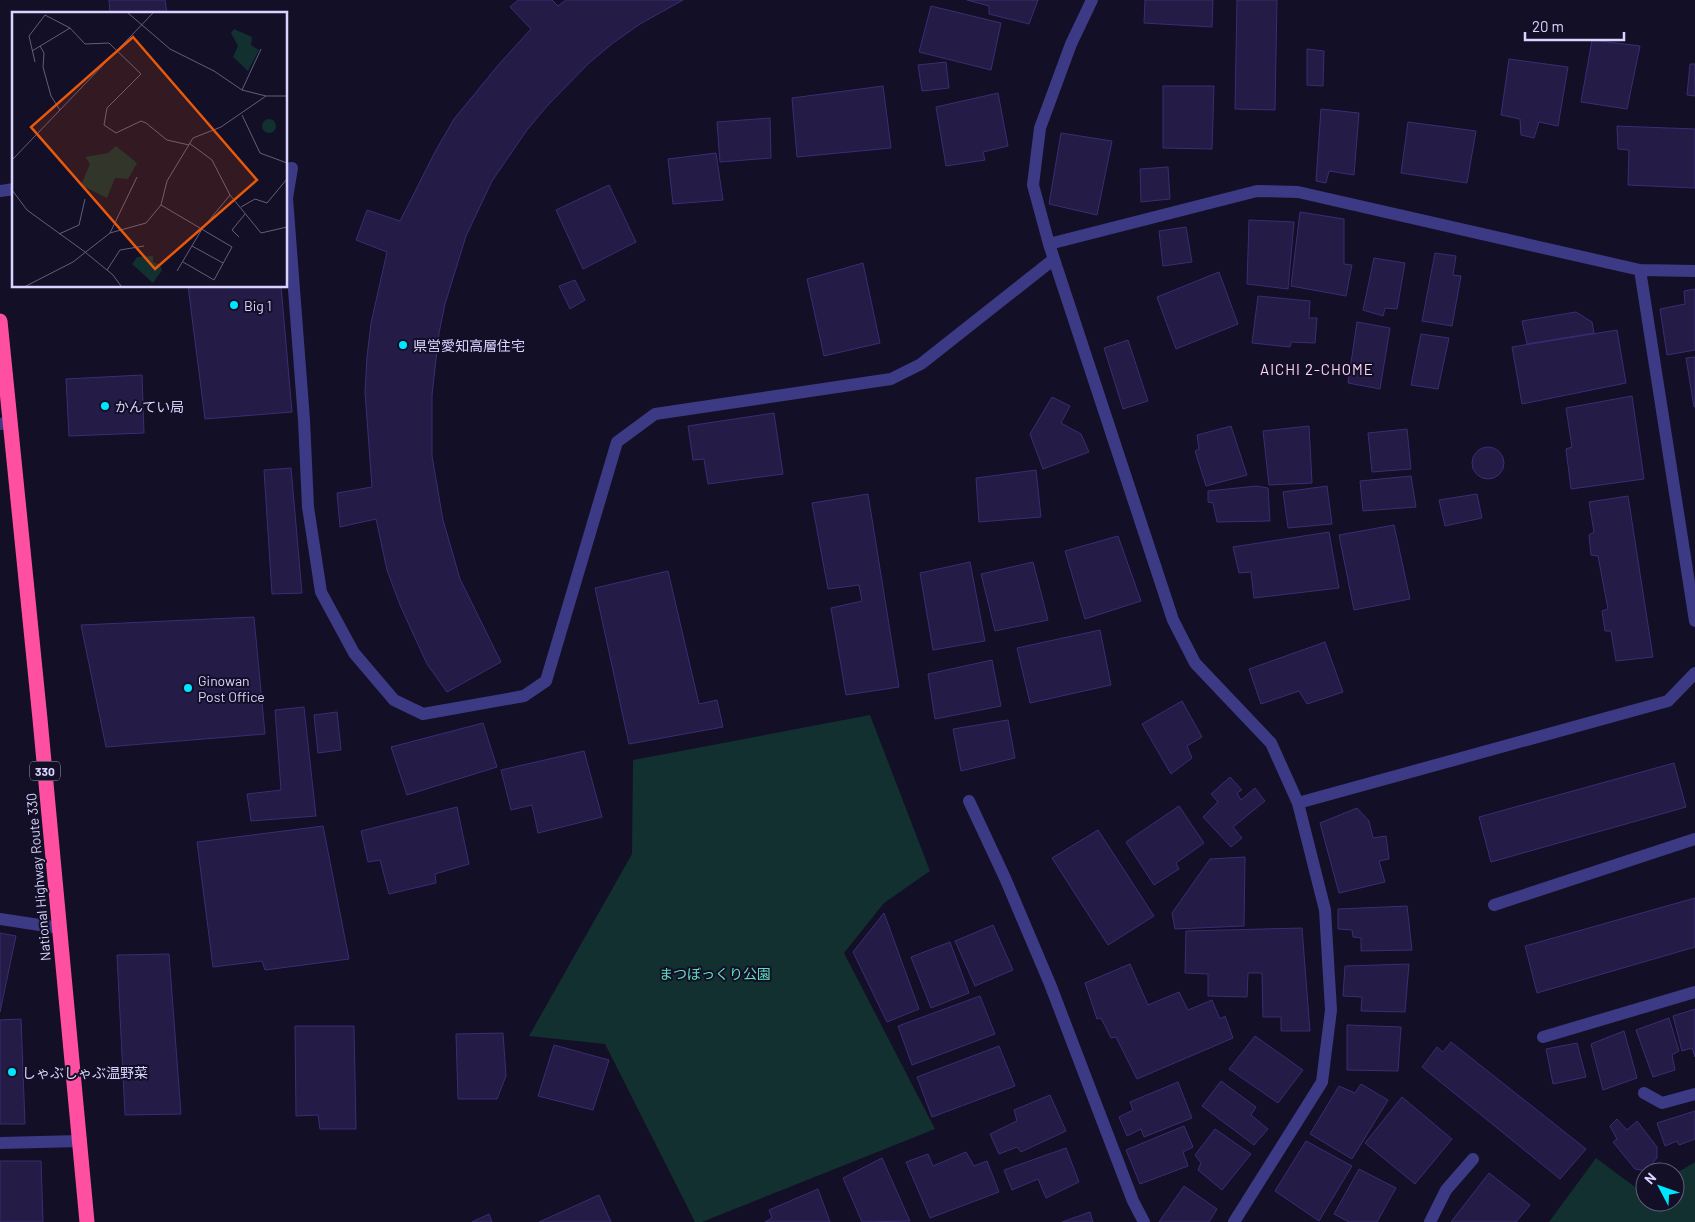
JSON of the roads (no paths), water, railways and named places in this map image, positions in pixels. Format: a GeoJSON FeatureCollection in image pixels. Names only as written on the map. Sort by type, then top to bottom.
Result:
{"type":"FeatureCollection","features":[{"type":"Feature","properties":{"kind":"highway","name":"National Highway Route 330"},"geometry":{"type":"LineString","coordinates":[[0,321],[5,423],[40,719],[58,928],[87,1222]]}},
{"type":"Feature","properties":{"kind":"street"},"geometry":{"type":"LineString","coordinates":[[1092,0],[1072,44],[1040,128],[1033,185],[1049,244],[1173,620],[1195,663],[1271,743],[1298,803],[1325,910],[1331,1010],[1322,1082],[1234,1222]]}},
{"type":"Feature","properties":{"kind":"street"},"geometry":{"type":"LineString","coordinates":[[288,169],[292,168],[288,192]]}},
{"type":"Feature","properties":{"kind":"street"},"geometry":{"type":"LineString","coordinates":[[1049,244],[1257,191],[1298,192],[1640,270],[1695,272]]}},
{"type":"Feature","properties":{"kind":"street"},"geometry":{"type":"LineString","coordinates":[[288,211],[304,420],[308,507],[321,592],[354,652],[365,666],[394,700],[423,714],[524,696],[546,681],[617,442],[655,414],[891,379],[921,364],[1054,259]]}},
{"type":"Feature","properties":{"kind":"street"},"geometry":{"type":"LineString","coordinates":[[1640,270],[1695,621]]}},
{"type":"Feature","properties":{"kind":"street"},"geometry":{"type":"LineString","coordinates":[[1298,803],[1668,701],[1695,674]]}},
{"type":"Feature","properties":{"kind":"street"},"geometry":{"type":"LineString","coordinates":[[969,801],[1005,878],[1050,984],[1133,1201],[1144,1222]]}},
{"type":"Feature","properties":{"kind":"street"},"geometry":{"type":"LineString","coordinates":[[1494,905],[1695,839]]}},
{"type":"Feature","properties":{"kind":"street"},"geometry":{"type":"LineString","coordinates":[[0,919],[58,928]]}},
{"type":"Feature","properties":{"kind":"street"},"geometry":{"type":"LineString","coordinates":[[1543,1037],[1695,992]]}},
{"type":"Feature","properties":{"kind":"street"},"geometry":{"type":"LineString","coordinates":[[1644,1093],[1662,1102],[1695,1094]]}},
{"type":"Feature","properties":{"kind":"street"},"geometry":{"type":"LineString","coordinates":[[0,1143],[80,1141]]}},
{"type":"Feature","properties":{"kind":"street"},"geometry":{"type":"LineString","coordinates":[[1430,1222],[1446,1190],[1473,1160]]}},
{"type":"Feature","properties":{"kind":"place","name":"Big 1"},"geometry":{"type":"Point","coordinates":[234,305]}},
{"type":"Feature","properties":{"kind":"place","name":"県営愛知高層住宅"},"geometry":{"type":"Point","coordinates":[403,345]}},
{"type":"Feature","properties":{"kind":"place","name":"かんてい局"},"geometry":{"type":"Point","coordinates":[105,406]}},
{"type":"Feature","properties":{"kind":"place","name":"Ginowan Post Office"},"geometry":{"type":"Point","coordinates":[188,688]}},
{"type":"Feature","properties":{"kind":"place","name":"しゃぶしゃぶ温野菜"},"geometry":{"type":"Point","coordinates":[12,1072]}},
{"type":"Feature","properties":{"kind":"district","name":"AICHI 2-CHOME"},"geometry":{"type":"Point","coordinates":[1317,369]}},
{"type":"Feature","properties":{"kind":"park label","name":"まつぼっくり公園"},"geometry":{"type":"Point","coordinates":[715,973]}}]}
